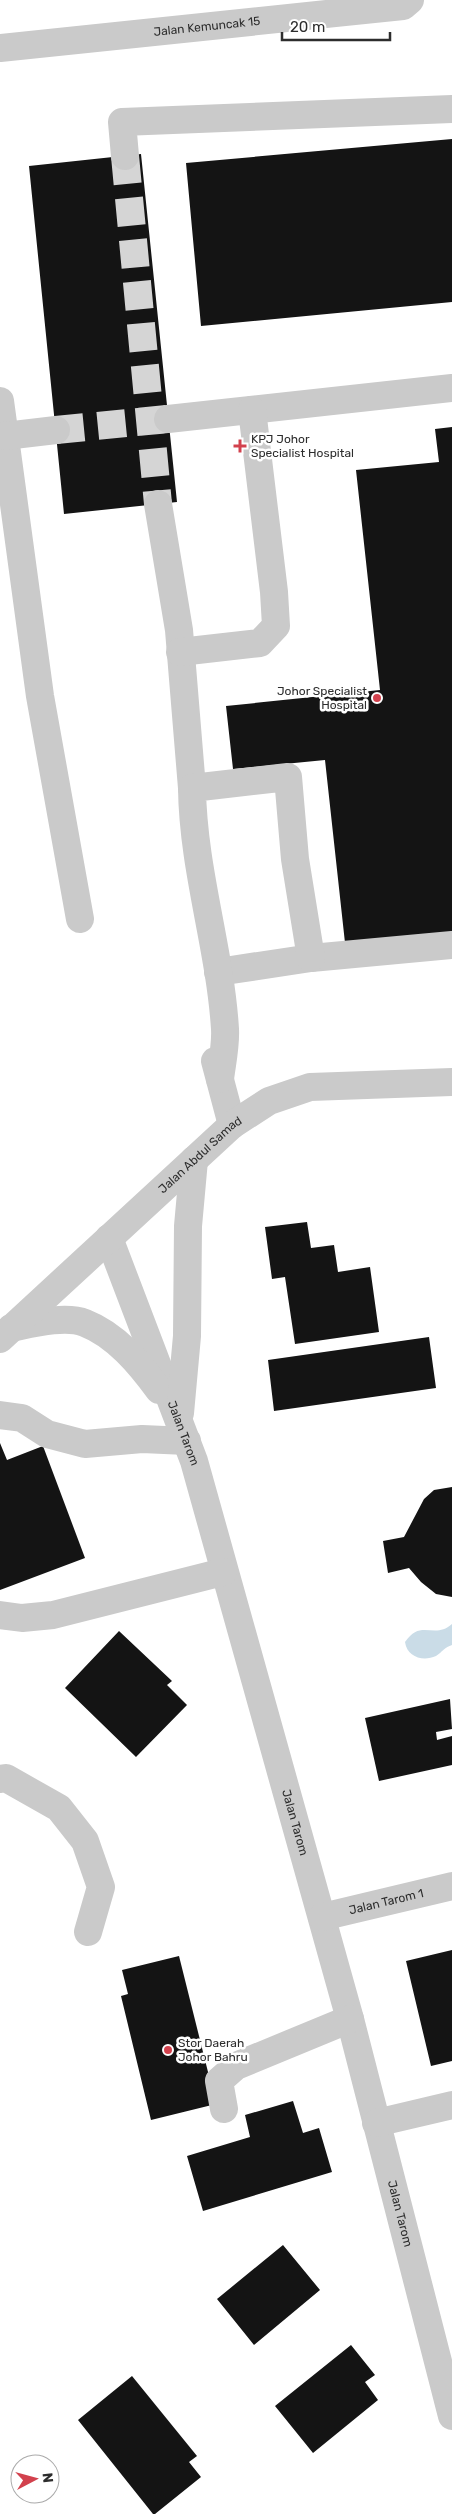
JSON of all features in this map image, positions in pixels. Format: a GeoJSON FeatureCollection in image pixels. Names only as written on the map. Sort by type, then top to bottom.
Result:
{"type":"FeatureCollection","features":[{"type":"Feature","properties":{"kind":"street","name":"Jalan Kemuncak 15"},"geometry":{"type":"LineString","coordinates":[[0,48],[403,6],[410,0]]}},
{"type":"Feature","properties":{"kind":"street"},"geometry":{"type":"LineString","coordinates":[[125,156],[122,122],[452,109]]}},
{"type":"Feature","properties":{"kind":"street"},"geometry":{"type":"LineString","coordinates":[[168,419],[452,388]]}},
{"type":"Feature","properties":{"kind":"street"},"geometry":{"type":"LineString","coordinates":[[0,401],[40,696],[80,919]]}},
{"type":"Feature","properties":{"kind":"street"},"geometry":{"type":"LineString","coordinates":[[180,652],[260,643],[276,626],[274,592],[252,410]]}},
{"type":"Feature","properties":{"kind":"street"},"geometry":{"type":"LineString","coordinates":[[5,436],[56,430]]}},
{"type":"Feature","properties":{"kind":"street"},"geometry":{"type":"LineString","coordinates":[[158,504],[180,652],[192,807],[205,900],[218,972],[225,1031],[220,1079]]}},
{"type":"Feature","properties":{"kind":"street"},"geometry":{"type":"LineString","coordinates":[[192,788],[288,777],[295,858],[311,958]]}},
{"type":"Feature","properties":{"kind":"street"},"geometry":{"type":"LineString","coordinates":[[205,900],[198,946],[208,1035],[232,1125]]}},
{"type":"Feature","properties":{"kind":"street"},"geometry":{"type":"LineString","coordinates":[[218,972],[311,958],[452,945]]}},
{"type":"Feature","properties":{"kind":"street","name":"Jalan Abdul Samad"},"geometry":{"type":"LineString","coordinates":[[6,1334],[232,1125],[269,1101],[310,1087],[452,1082]]}},
{"type":"Feature","properties":{"kind":"street"},"geometry":{"type":"LineString","coordinates":[[183,1431],[187,1336],[188,1226],[194,1160]]}},
{"type":"Feature","properties":{"kind":"street","name":"Jalan Tarom"},"geometry":{"type":"LineString","coordinates":[[109,1238],[183,1431],[350,2019],[452,2416]]}},
{"type":"Feature","properties":{"kind":"street"},"geometry":{"type":"LineString","coordinates":[[6,1334],[51,1321],[84,1322],[112,1339],[141,1366],[183,1431]]}},
{"type":"Feature","properties":{"kind":"street"},"geometry":{"type":"LineString","coordinates":[[0,1415],[22,1418],[47,1434],[85,1444],[142,1439],[183,1431]]}},
{"type":"Feature","properties":{"kind":"street"},"geometry":{"type":"LineString","coordinates":[[0,1615],[22,1618],[53,1615],[223,1572]]}},
{"type":"Feature","properties":{"kind":"street"},"geometry":{"type":"LineString","coordinates":[[0,1779],[6,1778],[59,1808],[85,1841],[101,1887],[88,1932]]}},
{"type":"Feature","properties":{"kind":"street","name":"Jalan Tarom 1"},"geometry":{"type":"LineString","coordinates":[[322,1917],[452,1886]]}},
{"type":"Feature","properties":{"kind":"street"},"geometry":{"type":"LineString","coordinates":[[224,2109],[219,2082],[236,2066],[350,2019]]}},
{"type":"Feature","properties":{"kind":"street"},"geometry":{"type":"LineString","coordinates":[[376,2123],[452,2105]]}},
{"type":"Feature","properties":{"kind":"water"},"geometry":{"type":"Polygon","coordinates":[[[452,1624],[452,1645],[436,1656],[431,1658],[416,1657],[406,1647],[405,1642],[417,1631],[439,1630],[452,1624]]]}},
{"type":"Feature","properties":{"kind":"building"},"geometry":{"type":"Polygon","coordinates":[[[452,139],[452,302],[201,326],[186,163],[452,139]]]}},
{"type":"Feature","properties":{"kind":"building"},"geometry":{"type":"Polygon","coordinates":[[[141,154],[177,502],[64,514],[29,166],[141,154]]]}},
{"type":"Feature","properties":{"kind":"building","name":"Johor Specialist Hospital"},"geometry":{"type":"Polygon","coordinates":[[[452,427],[452,941],[346,952],[325,760],[233,769],[226,706],[380,690],[356,470],[439,462],[435,429],[452,427]]]}},
{"type":"Feature","properties":{"kind":"building"},"geometry":{"type":"Polygon","coordinates":[[[307,1222],[311,1248],[334,1245],[338,1272],[370,1267],[379,1332],[295,1344],[285,1277],[272,1279],[265,1227],[307,1222]]]}},
{"type":"Feature","properties":{"kind":"building"},"geometry":{"type":"Polygon","coordinates":[[[429,1337],[436,1388],[274,1411],[268,1360],[429,1337]]]}},
{"type":"Feature","properties":{"kind":"building"},"geometry":{"type":"Polygon","coordinates":[[[0,1443],[7,1460],[43,1446],[85,1558],[0,1590],[0,1443]]]}},
{"type":"Feature","properties":{"kind":"building"},"geometry":{"type":"Polygon","coordinates":[[[452,1487],[452,1597],[436,1594],[421,1582],[409,1568],[388,1573],[383,1541],[404,1537],[424,1499],[434,1490],[452,1487]]]}},
{"type":"Feature","properties":{"kind":"building"},"geometry":{"type":"Polygon","coordinates":[[[119,1631],[172,1681],[167,1685],[187,1705],[136,1757],[65,1688],[119,1631]]]}},
{"type":"Feature","properties":{"kind":"building"},"geometry":{"type":"Polygon","coordinates":[[[450,1699],[452,1729],[436,1732],[437,1740],[452,1736],[452,1765],[379,1781],[365,1718],[450,1699]]]}},
{"type":"Feature","properties":{"kind":"building"},"geometry":{"type":"Polygon","coordinates":[[[452,1950],[452,2061],[431,2066],[406,1961],[452,1950]]]}},
{"type":"Feature","properties":{"kind":"building","name":"Stor Daerah Johor Bahru"},"geometry":{"type":"Polygon","coordinates":[[[179,1956],[216,2104],[151,2120],[121,1996],[128,1994],[122,1970],[179,1956]]]}},
{"type":"Feature","properties":{"kind":"building"},"geometry":{"type":"Polygon","coordinates":[[[293,2101],[303,2133],[319,2128],[332,2172],[203,2211],[187,2156],[250,2137],[245,2115],[293,2101]]]}},
{"type":"Feature","properties":{"kind":"building"},"geometry":{"type":"Polygon","coordinates":[[[283,2245],[320,2290],[254,2345],[217,2299],[283,2245]]]}},
{"type":"Feature","properties":{"kind":"building"},"geometry":{"type":"Polygon","coordinates":[[[351,2345],[375,2375],[365,2382],[378,2400],[313,2453],[275,2406],[351,2345]]]}},
{"type":"Feature","properties":{"kind":"building"},"geometry":{"type":"Polygon","coordinates":[[[132,2376],[197,2456],[189,2462],[201,2477],[155,2514],[153,2514],[78,2420],[132,2376]]]}},
{"type":"Feature","properties":{"kind":"tunnel"},"geometry":{"type":"LineString","coordinates":[[125,156],[158,504]]}},
{"type":"Feature","properties":{"kind":"tunnel"},"geometry":{"type":"LineString","coordinates":[[56,430],[167,419]]}},
{"type":"Feature","properties":{"kind":"place","name":"KPJ Johor Specialist Hospital"},"geometry":{"type":"Point","coordinates":[240,446]}},
{"type":"Feature","properties":{"kind":"place","name":"Johor Specialist Hospital"},"geometry":{"type":"Point","coordinates":[377,698]}},
{"type":"Feature","properties":{"kind":"place","name":"Stor Daerah Johor Bahru"},"geometry":{"type":"Point","coordinates":[168,2050]}}]}
